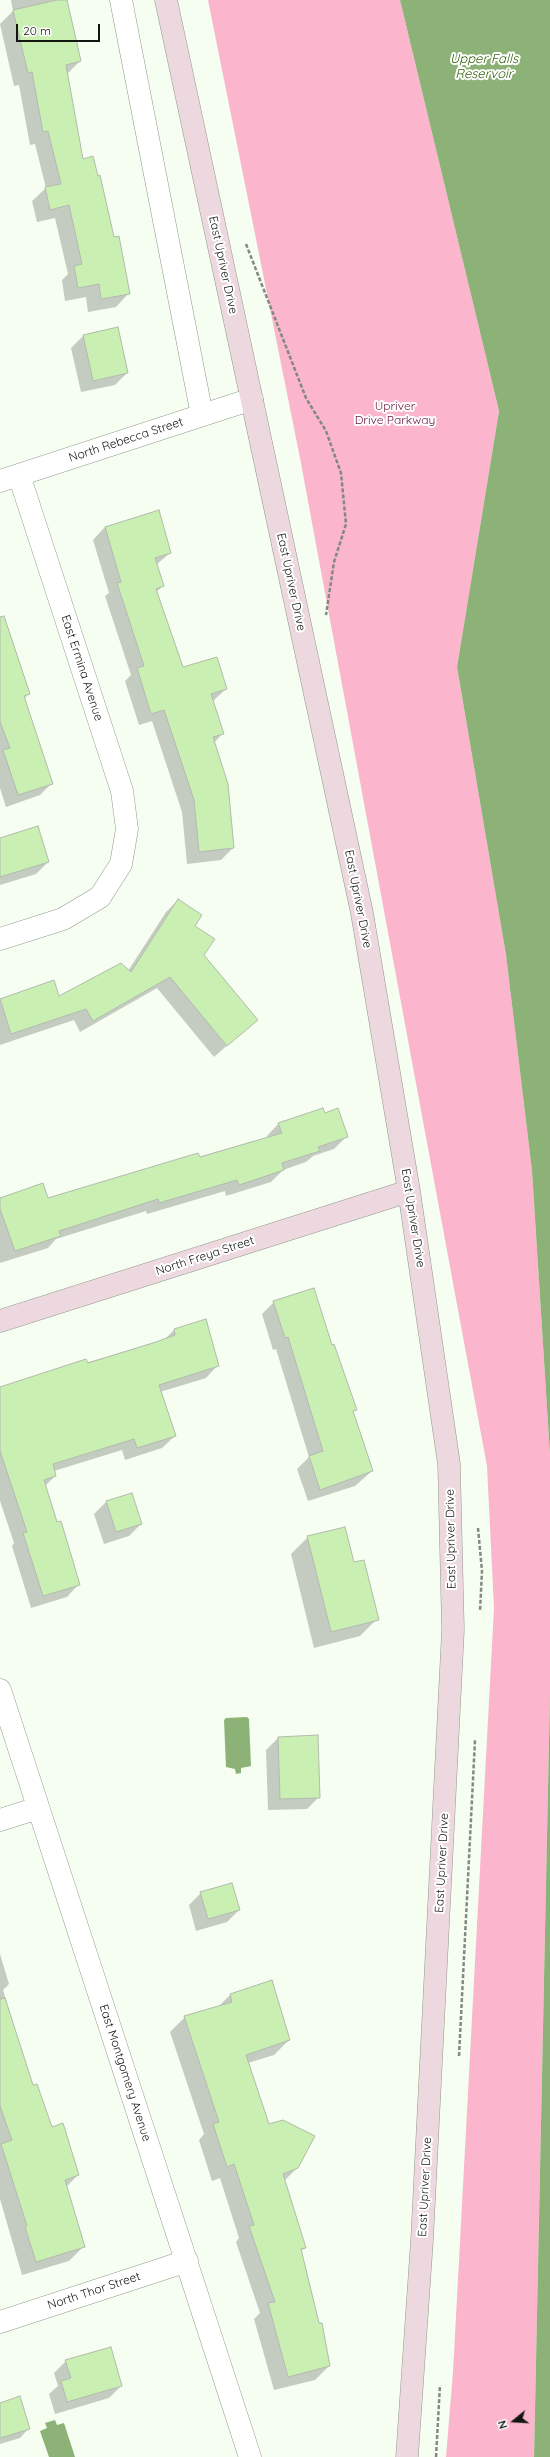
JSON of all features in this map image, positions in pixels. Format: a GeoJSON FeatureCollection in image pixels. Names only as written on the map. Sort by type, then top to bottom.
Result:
{"type":"FeatureCollection","features":[{"type":"Feature","properties":{"kind":"street"},"geometry":{"type":"LineString","coordinates":[[121,0],[202,415]]}},
{"type":"Feature","properties":{"kind":"street","name":"East Upriver Drive"},"geometry":{"type":"LineString","coordinates":[[166,0],[362,913],[409,1191],[449,1464],[453,1630],[422,2232],[407,2457]]}},
{"type":"Feature","properties":{"kind":"street","name":"North Rebecca Street"},"geometry":{"type":"LineString","coordinates":[[10,478],[252,399]]}},
{"type":"Feature","properties":{"kind":"street","name":"East Ermina Avenue"},"geometry":{"type":"LineString","coordinates":[[0,939],[63,919],[100,898],[120,864],[127,829],[122,791],[10,478]]}},
{"type":"Feature","properties":{"kind":"street","name":"North Freya Street"},"geometry":{"type":"LineString","coordinates":[[0,1321],[409,1191]]}},
{"type":"Feature","properties":{"kind":"street","name":"East Montgomery Avenue"},"geometry":{"type":"LineString","coordinates":[[0,1690],[250,2457]]}},
{"type":"Feature","properties":{"kind":"street"},"geometry":{"type":"LineString","coordinates":[[0,1820],[38,1808]]}},
{"type":"Feature","properties":{"kind":"street","name":"North Thor Street"},"geometry":{"type":"LineString","coordinates":[[0,2322],[187,2261]]}},
{"type":"Feature","properties":{"kind":"green space","name":"Upriver Drive Parkway"},"geometry":{"type":"Polygon","coordinates":[[[208,0],[400,0],[499,411],[457,667],[506,955],[532,1171],[550,1455],[550,1693],[534,2457],[446,2457],[453,2372],[494,1608],[487,1466],[300,458],[208,0]]]}},
{"type":"Feature","properties":{"kind":"water","name":"Upper Falls Reservoir"},"geometry":{"type":"Polygon","coordinates":[[[400,0],[550,0],[550,1455],[532,1171],[506,955],[457,667],[499,411],[400,0]]]}},
{"type":"Feature","properties":{"kind":"water"},"geometry":{"type":"Polygon","coordinates":[[[550,1693],[550,2457],[534,2457],[550,1693]]]}},
{"type":"Feature","properties":{"kind":"water"},"geometry":{"type":"Polygon","coordinates":[[[247,1717],[249,1719],[251,1766],[241,1768],[241,1773],[236,1774],[235,1769],[226,1767],[224,1720],[226,1718],[247,1717]]]}},
{"type":"Feature","properties":{"kind":"water"},"geometry":{"type":"Polygon","coordinates":[[[55,2420],[57,2425],[64,2423],[75,2457],[49,2457],[40,2431],[47,2428],[45,2423],[55,2420]]]}},
{"type":"Feature","properties":{"kind":"building"},"geometry":{"type":"Polygon","coordinates":[[[57,0],[67,0],[81,61],[66,65],[83,159],[93,156],[98,176],[100,175],[114,237],[119,236],[130,294],[101,299],[99,284],[78,288],[74,266],[82,264],[69,205],[50,210],[45,187],[61,184],[48,131],[43,132],[32,72],[28,73],[13,10],[57,0]]]}},
{"type":"Feature","properties":{"kind":"building"},"geometry":{"type":"Polygon","coordinates":[[[118,327],[128,373],[93,381],[83,335],[118,327]]]}},
{"type":"Feature","properties":{"kind":"building"},"geometry":{"type":"Polygon","coordinates":[[[159,510],[171,553],[155,558],[164,586],[156,589],[183,667],[217,657],[227,689],[211,694],[224,734],[213,737],[228,784],[234,848],[199,852],[194,800],[164,710],[151,714],[137,668],[144,666],[117,583],[121,582],[105,527],[159,510]]]}},
{"type":"Feature","properties":{"kind":"building"},"geometry":{"type":"Polygon","coordinates":[[[4,616],[30,694],[24,696],[53,784],[18,795],[3,750],[10,748],[0,722],[0,617],[4,616]]]}},
{"type":"Feature","properties":{"kind":"building"},"geometry":{"type":"Polygon","coordinates":[[[38,826],[49,862],[0,877],[0,838],[38,826]]]}},
{"type":"Feature","properties":{"kind":"building"},"geometry":{"type":"Polygon","coordinates":[[[178,899],[202,915],[195,926],[215,939],[204,955],[258,1020],[227,1046],[170,977],[93,1021],[86,1009],[11,1034],[0,999],[54,980],[59,996],[121,963],[131,972],[178,899]]]}},
{"type":"Feature","properties":{"kind":"building"},"geometry":{"type":"Polygon","coordinates":[[[323,1108],[325,1113],[338,1108],[348,1137],[318,1147],[320,1151],[282,1163],[284,1170],[239,1185],[237,1180],[159,1203],[158,1199],[59,1231],[61,1236],[15,1251],[0,1209],[0,1198],[43,1183],[48,1198],[198,1153],[200,1157],[282,1133],[278,1123],[323,1108]]]}},
{"type":"Feature","properties":{"kind":"building"},"geometry":{"type":"Polygon","coordinates":[[[314,1288],[332,1345],[334,1344],[357,1410],[353,1411],[373,1471],[320,1490],[309,1456],[323,1451],[288,1337],[285,1338],[273,1301],[314,1288]]]}},
{"type":"Feature","properties":{"kind":"building"},"geometry":{"type":"Polygon","coordinates":[[[206,1319],[219,1366],[159,1385],[176,1436],[137,1448],[134,1439],[53,1464],[56,1476],[44,1480],[57,1522],[61,1521],[80,1585],[43,1596],[23,1533],[27,1532],[0,1451],[0,1387],[86,1359],[88,1363],[156,1342],[175,1335],[174,1329],[206,1319]]]}},
{"type":"Feature","properties":{"kind":"building"},"geometry":{"type":"Polygon","coordinates":[[[132,1493],[142,1524],[116,1532],[106,1501],[132,1493]]]}},
{"type":"Feature","properties":{"kind":"building"},"geometry":{"type":"Polygon","coordinates":[[[345,1527],[354,1562],[364,1560],[379,1620],[331,1632],[307,1536],[345,1527]]]}},
{"type":"Feature","properties":{"kind":"building"},"geometry":{"type":"Polygon","coordinates":[[[318,1735],[320,1798],[280,1799],[278,1737],[318,1735]]]}},
{"type":"Feature","properties":{"kind":"building"},"geometry":{"type":"Polygon","coordinates":[[[232,1883],[240,1910],[208,1919],[200,1892],[232,1883]]]}},
{"type":"Feature","properties":{"kind":"building"},"geometry":{"type":"Polygon","coordinates":[[[272,1980],[290,2040],[246,2055],[269,2124],[283,2120],[315,2136],[298,2168],[283,2174],[306,2248],[301,2249],[319,2323],[322,2323],[330,2366],[288,2377],[268,2303],[275,2302],[249,2226],[254,2225],[234,2164],[227,2167],[213,2124],[219,2122],[184,2016],[232,2002],[230,1994],[272,1980]]]}},
{"type":"Feature","properties":{"kind":"building"},"geometry":{"type":"Polygon","coordinates":[[[5,1998],[33,2085],[37,2084],[52,2127],[63,2123],[79,2175],[65,2180],[85,2247],[36,2262],[25,2227],[27,2226],[1,2144],[12,2140],[0,2106],[0,1999],[5,1998]]]}},
{"type":"Feature","properties":{"kind":"building"},"geometry":{"type":"Polygon","coordinates":[[[111,2347],[122,2386],[67,2402],[61,2381],[71,2378],[65,2360],[111,2347]]]}},
{"type":"Feature","properties":{"kind":"building"},"geometry":{"type":"Polygon","coordinates":[[[20,2396],[30,2429],[0,2438],[0,2403],[20,2396]]]}}]}
